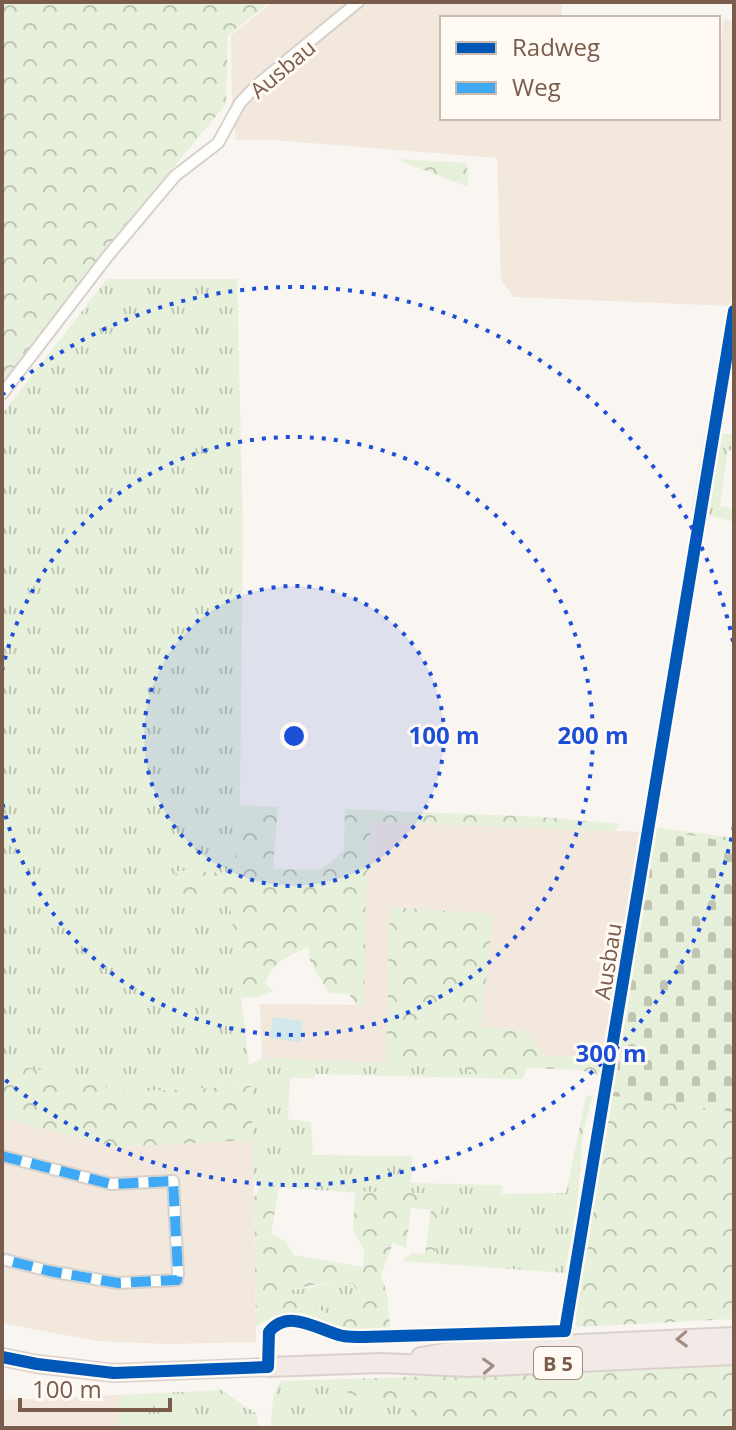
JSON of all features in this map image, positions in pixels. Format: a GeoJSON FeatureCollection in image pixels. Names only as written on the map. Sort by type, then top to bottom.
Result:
{"type":"FeatureCollection","features":[{"type":"Feature","properties":{"kind":"highway","name":"B 5"},"geometry":{"type":"LineString","coordinates":[[382,1363],[467,1349],[734,1337]]}},
{"type":"Feature","properties":{"kind":"highway","name":"B 5"},"geometry":{"type":"LineString","coordinates":[[268,1367],[382,1363],[469,1367],[734,1355]]}},
{"type":"Feature","properties":{"kind":"main road","name":"B 5"},"geometry":{"type":"LineString","coordinates":[[2,1357],[114,1373],[268,1367]]}},
{"type":"Feature","properties":{"kind":"street","name":"Ausbau"},"geometry":{"type":"LineString","coordinates":[[2,394],[107,257],[175,176],[218,143],[240,103],[257,85],[358,2]]}},
{"type":"Feature","properties":{"kind":"street","name":"Ausbau"},"geometry":{"type":"LineString","coordinates":[[268,1367],[269,1332],[279,1322],[286,1320],[344,1336],[364,1337],[565,1331],[734,311]]}},
{"type":"Feature","properties":{"kind":"street"},"geometry":{"type":"LineString","coordinates":[[2,1156],[111,1184],[173,1181],[178,1273],[177,1280],[118,1283],[2,1259]]}},
{"type":"Feature","properties":{"kind":"shaded area"},"geometry":{"type":"Polygon","coordinates":[[[273,2],[561,2],[562,16],[440,16],[440,120],[720,120],[720,47],[724,19],[734,21],[734,283],[730,306],[513,297],[501,279],[497,158],[273,140],[236,140],[231,35],[273,2]]]}},
{"type":"Feature","properties":{"kind":"shaded area"},"geometry":{"type":"Polygon","coordinates":[[[371,822],[643,832],[607,1057],[544,1056],[526,1031],[481,1027],[492,914],[390,907],[386,1063],[262,1058],[260,1004],[364,1005],[371,822]]]}},
{"type":"Feature","properties":{"kind":"shaded area"},"geometry":{"type":"Polygon","coordinates":[[[2,1118],[116,1147],[253,1140],[256,1342],[168,1344],[96,1341],[2,1323],[2,1118]]]}},
{"type":"Feature","properties":{"kind":"shaded area"},"geometry":{"type":"Polygon","coordinates":[[[120,1395],[117,1428],[2,1428],[2,1400],[120,1395]]]}},
{"type":"Feature","properties":{"kind":"green space"},"geometry":{"type":"Polygon","coordinates":[[[2,2],[271,2],[228,35],[226,104],[101,254],[2,385],[2,2]]]}},
{"type":"Feature","properties":{"kind":"green space"},"geometry":{"type":"Polygon","coordinates":[[[396,159],[467,163],[468,187],[396,159]]]}},
{"type":"Feature","properties":{"kind":"green space"},"geometry":{"type":"Polygon","coordinates":[[[107,279],[237,279],[243,530],[240,805],[234,873],[177,871],[230,902],[249,1065],[262,1058],[464,1066],[477,1078],[315,1074],[313,1078],[290,1078],[288,1119],[311,1122],[313,1155],[412,1156],[411,1183],[501,1185],[502,1194],[566,1193],[586,1096],[593,1095],[583,1133],[577,1206],[565,1273],[403,1261],[411,1253],[434,1255],[444,1194],[260,1186],[254,1180],[250,1086],[126,1092],[2,1061],[2,414],[107,279]]]}},
{"type":"Feature","properties":{"kind":"green space"},"geometry":{"type":"Polygon","coordinates":[[[705,431],[734,435],[734,451],[728,450],[720,506],[734,509],[734,522],[691,511],[705,431]]]}},
{"type":"Feature","properties":{"kind":"green space"},"geometry":{"type":"Polygon","coordinates":[[[240,805],[278,807],[273,869],[321,870],[344,851],[345,809],[542,817],[620,824],[614,831],[371,822],[364,1005],[357,1006],[349,994],[329,993],[310,961],[308,947],[272,970],[265,984],[273,991],[259,997],[241,998],[230,902],[173,900],[176,871],[234,873],[240,805]]]}},
{"type":"Feature","properties":{"kind":"green space"},"geometry":{"type":"Polygon","coordinates":[[[654,827],[734,838],[734,1319],[576,1327],[576,1299],[634,945],[690,955],[657,939],[636,935],[654,827]]]}},
{"type":"Feature","properties":{"kind":"green space"},"geometry":{"type":"Polygon","coordinates":[[[656,829],[734,843],[734,1112],[613,1096],[656,829]]]}},
{"type":"Feature","properties":{"kind":"green space"},"geometry":{"type":"Polygon","coordinates":[[[390,907],[493,914],[481,1027],[526,1031],[544,1056],[607,1057],[602,1077],[581,1070],[528,1068],[522,1079],[477,1078],[464,1066],[386,1063],[390,907]]]}},
{"type":"Feature","properties":{"kind":"green space"},"geometry":{"type":"Polygon","coordinates":[[[2,1061],[126,1092],[251,1086],[253,1140],[116,1147],[2,1118],[2,1061]]]}},
{"type":"Feature","properties":{"kind":"green space"},"geometry":{"type":"Polygon","coordinates":[[[260,1186],[279,1188],[271,1234],[285,1241],[294,1255],[363,1267],[364,1250],[353,1230],[355,1191],[444,1194],[434,1256],[425,1255],[431,1210],[411,1208],[406,1248],[393,1243],[381,1275],[387,1293],[390,1326],[371,1332],[353,1332],[290,1315],[274,1317],[256,1327],[254,1198],[260,1186]],[[333,1281],[285,1291],[293,1302],[331,1315],[357,1316],[365,1301],[353,1284],[333,1281]]]}},
{"type":"Feature","properties":{"kind":"green space"},"geometry":{"type":"Polygon","coordinates":[[[333,1281],[353,1284],[365,1301],[357,1316],[331,1315],[292,1302],[285,1290],[309,1288],[333,1281]]]}},
{"type":"Feature","properties":{"kind":"green space"},"geometry":{"type":"Polygon","coordinates":[[[734,1366],[734,1428],[405,1428],[414,1402],[348,1395],[347,1379],[734,1366]]]}},
{"type":"Feature","properties":{"kind":"green space"},"geometry":{"type":"Polygon","coordinates":[[[347,1379],[348,1395],[414,1402],[405,1428],[271,1428],[274,1397],[281,1381],[347,1379]]]}},
{"type":"Feature","properties":{"kind":"green space"},"geometry":{"type":"Polygon","coordinates":[[[221,1390],[257,1414],[258,1428],[117,1428],[120,1395],[221,1390]]]}},
{"type":"Feature","properties":{"kind":"water"},"geometry":{"type":"Polygon","coordinates":[[[273,1017],[303,1021],[300,1042],[270,1038],[273,1017]]]}},
{"type":"Feature","properties":{"kind":"marked path"},"geometry":{"type":"LineString","coordinates":[[2,1156],[111,1184],[173,1181],[178,1273],[177,1280],[118,1283],[2,1259]]}},
{"type":"Feature","properties":{"kind":"cycle path"},"geometry":{"type":"LineString","coordinates":[[2,1357],[114,1373],[268,1367],[269,1332],[286,1321],[354,1337],[565,1331],[734,311]]}}]}
